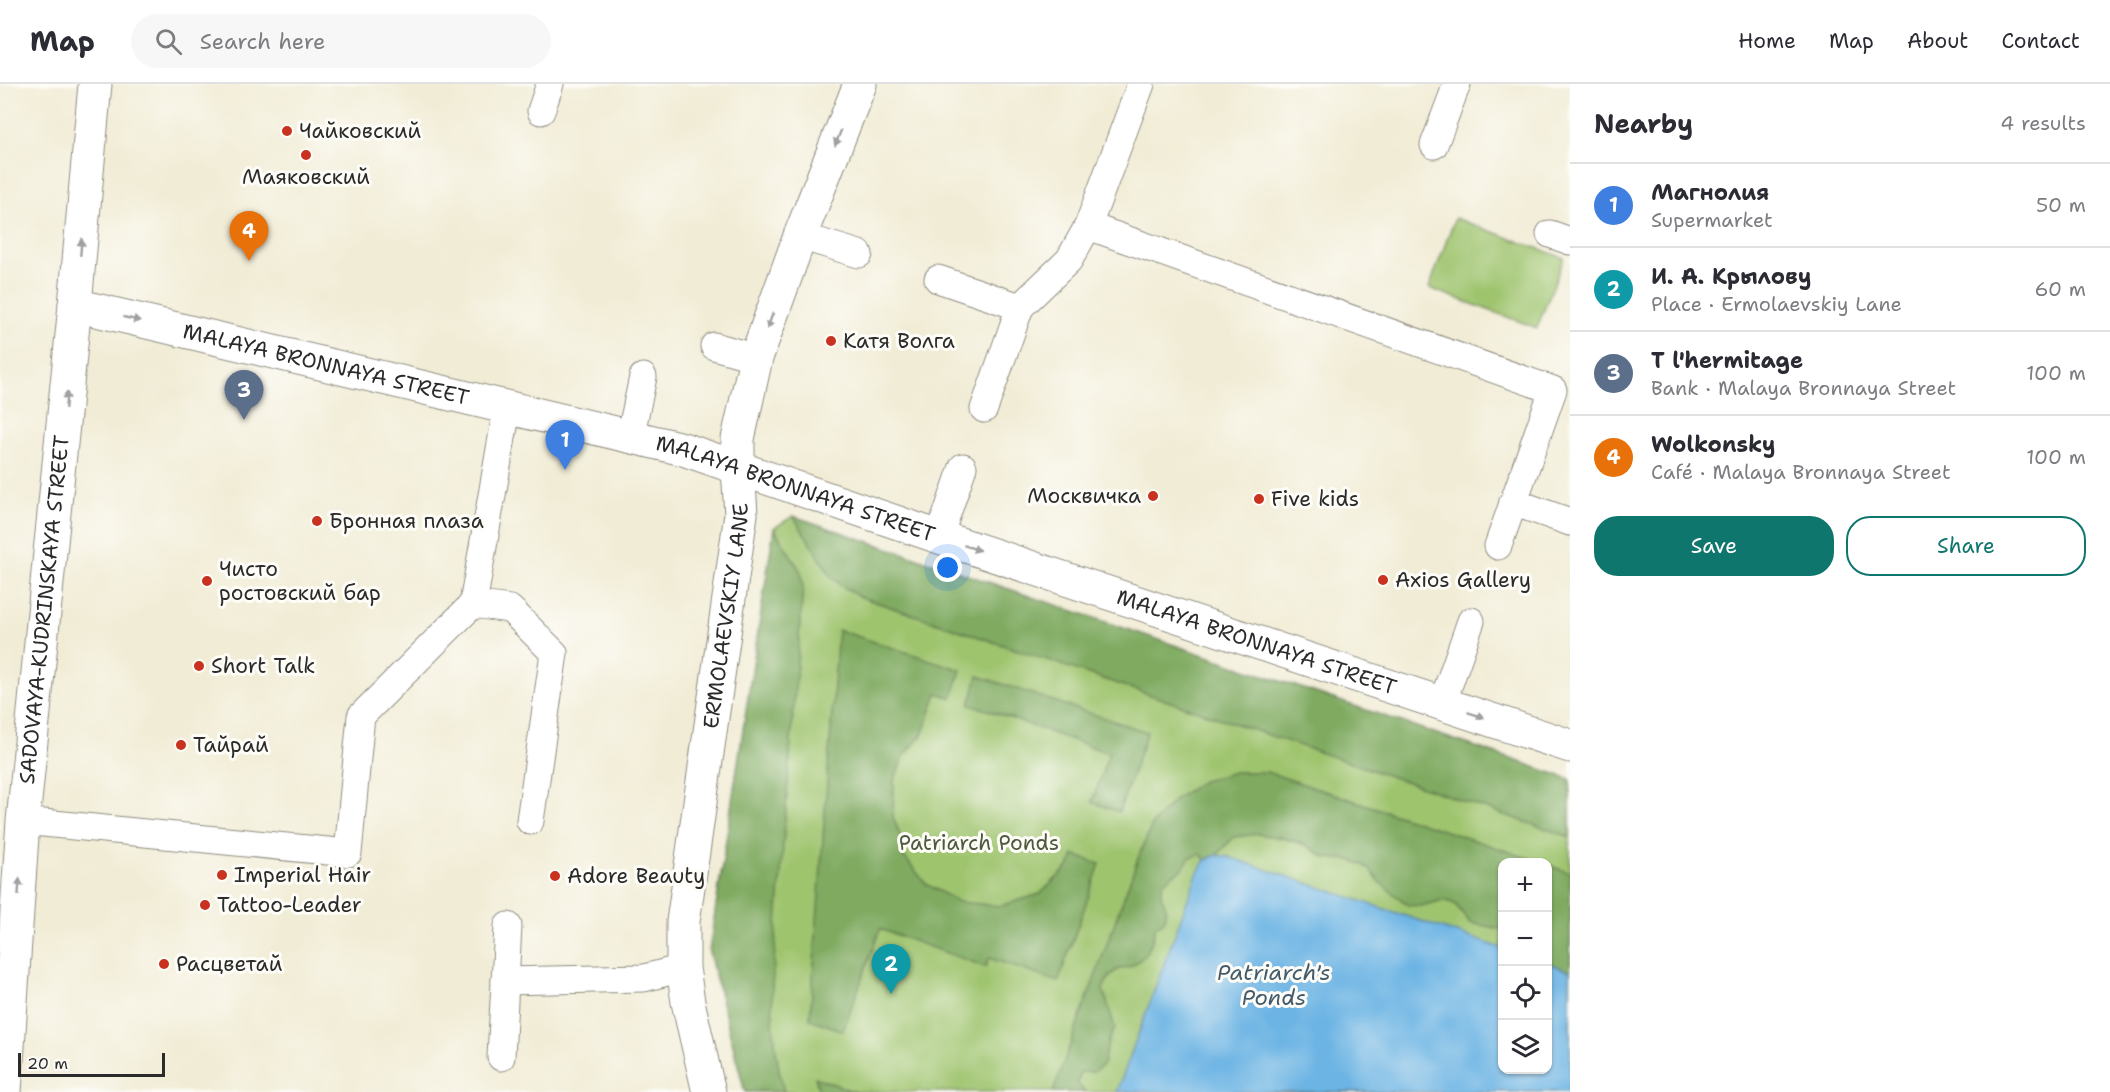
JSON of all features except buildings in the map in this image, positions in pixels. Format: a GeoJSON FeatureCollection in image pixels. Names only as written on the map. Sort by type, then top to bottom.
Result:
{"type":"FeatureCollection","features":[{"type":"Feature","properties":{"kind":"street","name":"SADOVAYA-KUDRINSKAYA STREET"},"geometry":{"type":"LineString","coordinates":[[5,1092],[23,821],[95,84]]}},
{"type":"Feature","properties":{"kind":"street","name":"ERMOLAEVSKIY LANE"},"geometry":{"type":"LineString","coordinates":[[709,1092],[688,1002],[683,968],[683,922],[741,514],[738,439],[756,358],[800,236],[860,84]]}},
{"type":"Feature","properties":{"kind":"street","name":"MALAYA BRONNAYA STREET"},"geometry":{"type":"LineString","coordinates":[[75,305],[683,449],[939,537],[1570,746]]}},
{"type":"Feature","properties":{"kind":"lane"},"geometry":{"type":"LineString","coordinates":[[541,111],[550,84]]}},
{"type":"Feature","properties":{"kind":"lane"},"geometry":{"type":"LineString","coordinates":[[984,409],[1020,307],[1069,260],[1088,226],[1141,84]]}},
{"type":"Feature","properties":{"kind":"lane"},"geometry":{"type":"LineString","coordinates":[[1434,145],[1457,84]]}},
{"type":"Feature","properties":{"kind":"lane"},"geometry":{"type":"LineString","coordinates":[[1088,226],[1553,390],[1498,546]]}},
{"type":"Feature","properties":{"kind":"lane"},"geometry":{"type":"LineString","coordinates":[[800,236],[859,254]]}},
{"type":"Feature","properties":{"kind":"lane"},"geometry":{"type":"LineString","coordinates":[[938,279],[1020,307]]}},
{"type":"Feature","properties":{"kind":"lane"},"geometry":{"type":"LineString","coordinates":[[714,346],[756,358]]}},
{"type":"Feature","properties":{"kind":"lane"},"geometry":{"type":"LineString","coordinates":[[630,438],[643,377]]}},
{"type":"Feature","properties":{"kind":"lane"},"geometry":{"type":"LineString","coordinates":[[23,821],[348,853],[361,716],[473,604],[507,409]]}},
{"type":"Feature","properties":{"kind":"lane"},"geometry":{"type":"LineString","coordinates":[[939,537],[963,467]]}},
{"type":"Feature","properties":{"kind":"lane"},"geometry":{"type":"LineString","coordinates":[[1513,502],[1570,522]]}},
{"type":"Feature","properties":{"kind":"lane"},"geometry":{"type":"LineString","coordinates":[[473,604],[510,609],[554,653],[530,821]]}},
{"type":"Feature","properties":{"kind":"lane"},"geometry":{"type":"LineString","coordinates":[[1442,704],[1471,621]]}},
{"type":"Feature","properties":{"kind":"lane"},"geometry":{"type":"LineString","coordinates":[[501,1057],[508,926]]}},
{"type":"Feature","properties":{"kind":"lane"},"geometry":{"type":"LineString","coordinates":[[505,981],[644,978],[683,968]]}},
{"type":"Feature","properties":{"kind":"green space"},"geometry":{"type":"Polygon","coordinates":[[[1455,218],[1564,258],[1537,328],[1429,288],[1455,218]]]}},
{"type":"Feature","properties":{"kind":"green space","name":"Patriarch Ponds"},"geometry":{"type":"Polygon","coordinates":[[[793,516],[1570,779],[1570,1092],[745,1092],[709,952],[774,528],[793,516]]]}},
{"type":"Feature","properties":{"kind":"green space"},"geometry":{"type":"Polygon","coordinates":[[[793,516],[1570,779],[1570,837],[858,596],[840,585],[831,576],[793,516]]]}},
{"type":"Feature","properties":{"kind":"green space"},"geometry":{"type":"Polygon","coordinates":[[[774,528],[801,572],[803,587],[772,988],[778,1066],[784,1092],[745,1092],[709,952],[774,528]]]}},
{"type":"Feature","properties":{"kind":"green space"},"geometry":{"type":"Polygon","coordinates":[[[838,630],[961,670],[952,698],[937,693],[922,735],[904,756],[894,781],[893,817],[906,850],[902,854],[926,884],[959,902],[1000,906],[1040,894],[1070,865],[1074,855],[1100,864],[1058,982],[989,958],[986,967],[880,929],[843,1031],[810,1019],[838,630]]]}},
{"type":"Feature","properties":{"kind":"green space"},"geometry":{"type":"Polygon","coordinates":[[[978,676],[1147,732],[1119,812],[1092,802],[1109,753],[970,704],[978,676]]]}},
{"type":"Feature","properties":{"kind":"green space"},"geometry":{"type":"Polygon","coordinates":[[[1235,772],[1267,772],[1528,858],[1498,858],[1498,928],[1470,923],[1455,904],[1444,900],[1421,906],[1408,905],[1379,882],[1363,865],[1351,860],[1326,858],[1306,845],[1283,838],[1258,834],[1234,837],[1217,855],[1205,860],[1201,854],[1189,858],[1183,869],[1163,883],[1161,895],[1166,907],[1165,920],[1155,927],[1153,939],[1145,954],[1137,963],[1115,972],[1108,978],[1103,989],[1115,1028],[1109,1039],[1103,1065],[1093,1072],[1080,1072],[1078,1084],[1085,1092],[1053,1092],[1153,823],[1175,799],[1203,781],[1235,772]]]}},
{"type":"Feature","properties":{"kind":"green space"},"geometry":{"type":"Polygon","coordinates":[[[1552,866],[1570,873],[1570,971],[1552,964],[1552,866]]]}},
{"type":"Feature","properties":{"kind":"green space"},"geometry":{"type":"Polygon","coordinates":[[[815,1077],[855,1092],[819,1092],[815,1077]]]}},
{"type":"Feature","properties":{"kind":"water","name":"Patriarch's Ponds"},"geometry":{"type":"Polygon","coordinates":[[[1217,855],[1229,857],[1498,947],[1498,1074],[1552,1074],[1552,964],[1570,971],[1570,1092],[1117,1092],[1197,874],[1205,860],[1217,855]]]}},
{"type":"Feature","properties":{"kind":"place","name":"Чайковский"},"geometry":{"type":"Point","coordinates":[287,131]}},
{"type":"Feature","properties":{"kind":"place","name":"Маяковский"},"geometry":{"type":"Point","coordinates":[306,155]}},
{"type":"Feature","properties":{"kind":"place","name":"Wolkonsky"},"geometry":{"type":"Point","coordinates":[249,261]}},
{"type":"Feature","properties":{"kind":"place","name":"Катя Волга"},"geometry":{"type":"Point","coordinates":[831,341]}},
{"type":"Feature","properties":{"kind":"place","name":"Т l'hermitage"},"geometry":{"type":"Point","coordinates":[244,420]}},
{"type":"Feature","properties":{"kind":"place","name":"Магнолия"},"geometry":{"type":"Point","coordinates":[565,470]}},
{"type":"Feature","properties":{"kind":"place","name":"Москвичка"},"geometry":{"type":"Point","coordinates":[1153,496]}},
{"type":"Feature","properties":{"kind":"place","name":"Five kids"},"geometry":{"type":"Point","coordinates":[1259,499]}},
{"type":"Feature","properties":{"kind":"place","name":"Бронная плаза"},"geometry":{"type":"Point","coordinates":[317,521]}},
{"type":"Feature","properties":{"kind":"place","name":"Axios Gallery"},"geometry":{"type":"Point","coordinates":[1383,580]}},
{"type":"Feature","properties":{"kind":"place","name":"Чисто ростовский бар"},"geometry":{"type":"Point","coordinates":[207,581]}},
{"type":"Feature","properties":{"kind":"place","name":"Short Talk"},"geometry":{"type":"Point","coordinates":[199,666]}},
{"type":"Feature","properties":{"kind":"place","name":"Тайрай"},"geometry":{"type":"Point","coordinates":[181,745]}},
{"type":"Feature","properties":{"kind":"place","name":"Imperial Hair"},"geometry":{"type":"Point","coordinates":[222,875]}},
{"type":"Feature","properties":{"kind":"place","name":"Adore Beauty"},"geometry":{"type":"Point","coordinates":[555,876]}},
{"type":"Feature","properties":{"kind":"place","name":"Tattoo-Leader"},"geometry":{"type":"Point","coordinates":[205,905]}},
{"type":"Feature","properties":{"kind":"place","name":"Расцветай"},"geometry":{"type":"Point","coordinates":[164,964]}},
{"type":"Feature","properties":{"kind":"place","name":"И. А. Крылову"},"geometry":{"type":"Point","coordinates":[891,994]}}]}
